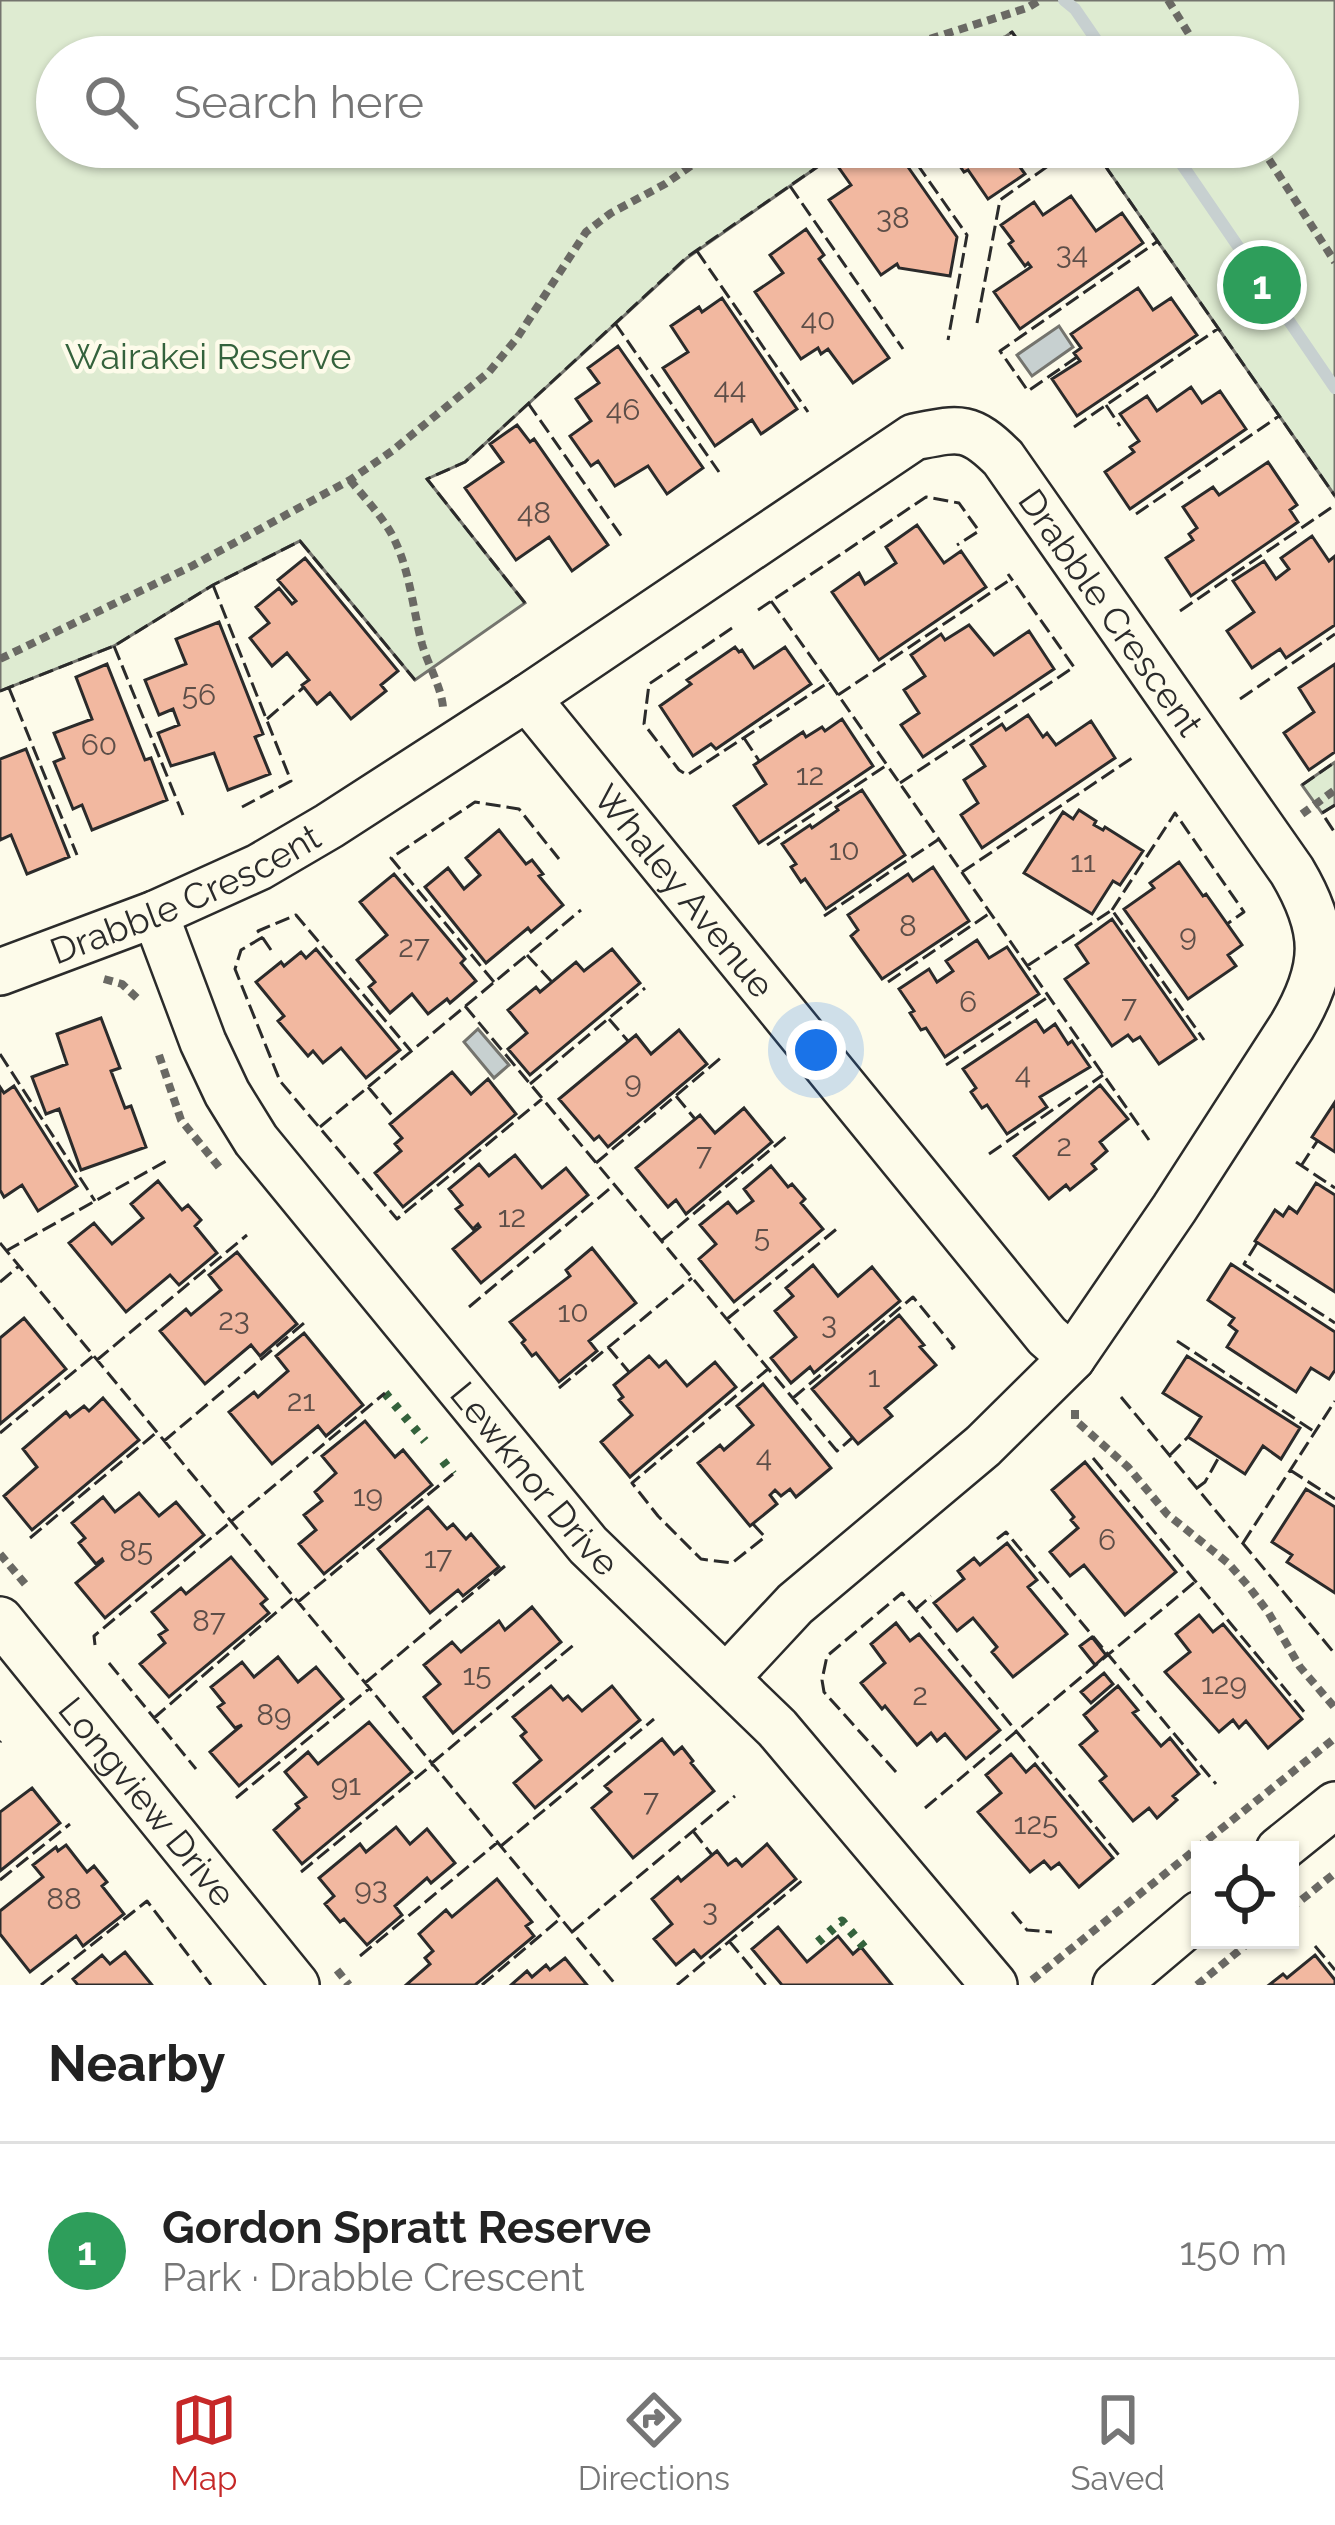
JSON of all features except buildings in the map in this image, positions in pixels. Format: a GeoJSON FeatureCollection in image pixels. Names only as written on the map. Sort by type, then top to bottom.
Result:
{"type":"FeatureCollection","features":[{"type":"Feature","properties":{"kind":"street","name":"Drabble Crescent"},"geometry":{"type":"LineString","coordinates":[[0,972],[155,914],[259,867],[527,698],[914,437],[957,429],[983,439],[1003,458],[1292,871],[1326,929],[1310,995],[1174,1209],[1072,1358],[982,1446],[795,1604],[726,1678]]}},
{"type":"Feature","properties":{"kind":"street","name":"Whaley Avenue"},"geometry":{"type":"LineString","coordinates":[[527,698],[1047,1336],[1072,1358]]}},
{"type":"Feature","properties":{"kind":"street","name":"Lewknor Drive"},"geometry":{"type":"LineString","coordinates":[[155,914],[203,1042],[256,1140],[589,1544],[777,1728],[994,1985]]}},
{"type":"Feature","properties":{"kind":"street","name":"Longview Drive"},"geometry":{"type":"LineString","coordinates":[[0,1620],[296,1985]]}},
{"type":"Feature","properties":{"kind":"street"},"geometry":{"type":"LineString","coordinates":[[1290,1841],[1335,1805]]}},
{"type":"Feature","properties":{"kind":"street"},"geometry":{"type":"LineString","coordinates":[[1116,1985],[1191,1922]]}},
{"type":"Feature","properties":{"kind":"path"},"geometry":{"type":"LineString","coordinates":[[939,36],[1040,0]]}},
{"type":"Feature","properties":{"kind":"path"},"geometry":{"type":"LineString","coordinates":[[1168,0],[1190,36]]}},
{"type":"Feature","properties":{"kind":"path"},"geometry":{"type":"LineString","coordinates":[[0,659],[192,566],[350,480],[392,451],[489,372],[517,338],[586,232],[688,168]]}},
{"type":"Feature","properties":{"kind":"path"},"geometry":{"type":"LineString","coordinates":[[1275,168],[1335,262]]}},
{"type":"Feature","properties":{"kind":"path"},"geometry":{"type":"LineString","coordinates":[[350,480],[401,554],[430,670],[443,707],[465,737]]}},
{"type":"Feature","properties":{"kind":"path"},"geometry":{"type":"LineString","coordinates":[[1072,1358],[1076,1420],[1128,1467],[1167,1514],[1250,1586],[1300,1667],[1335,1708]]}},
{"type":"Feature","properties":{"kind":"path"},"geometry":{"type":"LineString","coordinates":[[1027,1985],[1335,1738]]}},
{"type":"Feature","properties":{"kind":"path"},"geometry":{"type":"LineString","coordinates":[[1299,1903],[1335,1873]]}},
{"type":"Feature","properties":{"kind":"path"},"geometry":{"type":"LineString","coordinates":[[1197,1985],[1241,1949]]}},
{"type":"Feature","properties":{"kind":"green space","name":"Wairakei Reserve"},"geometry":{"type":"Polygon","coordinates":[[[0,0],[1335,0],[1335,496],[1107,168],[1299,168],[1299,36],[1015,36],[1012,32],[1006,36],[36,36],[36,168],[816,168],[687,258],[465,462],[427,479],[525,603],[415,680],[300,541],[213,585],[114,646],[0,691],[0,0]]]}},
{"type":"Feature","properties":{"kind":"green space"},"geometry":{"type":"Polygon","coordinates":[[[1335,762],[1335,805],[1322,813],[1302,785],[1335,762]]]}},
{"type":"Feature","properties":{"kind":"shaded area"},"geometry":{"type":"Polygon","coordinates":[[[1059,326],[1073,347],[1032,376],[1017,355],[1059,326]]]}},
{"type":"Feature","properties":{"kind":"shaded area"},"geometry":{"type":"Polygon","coordinates":[[[478,1029],[509,1065],[494,1078],[464,1042],[478,1029]]]}},
{"type":"Feature","properties":{"kind":"waterway"},"geometry":{"type":"LineString","coordinates":[[1064,0],[1094,36]]}},
{"type":"Feature","properties":{"kind":"waterway"},"geometry":{"type":"LineString","coordinates":[[1184,168],[1335,388]]}},
{"type":"Feature","properties":{"kind":"hedge"},"geometry":{"type":"LineString","coordinates":[[385,1393],[425,1441]]}},
{"type":"Feature","properties":{"kind":"hedge"},"geometry":{"type":"LineString","coordinates":[[443,1461],[453,1474]]}},
{"type":"Feature","properties":{"kind":"hedge"},"geometry":{"type":"LineString","coordinates":[[818,1942],[842,1921],[869,1953]]}},
{"type":"Feature","properties":{"kind":"fence"},"geometry":{"type":"LineString","coordinates":[[1006,36],[1012,32],[1015,36]]}},
{"type":"Feature","properties":{"kind":"fence"},"geometry":{"type":"LineString","coordinates":[[525,603],[427,479],[465,462],[687,257],[816,168]]}},
{"type":"Feature","properties":{"kind":"fence"},"geometry":{"type":"LineString","coordinates":[[920,168],[967,235],[948,340]]}},
{"type":"Feature","properties":{"kind":"fence"},"geometry":{"type":"LineString","coordinates":[[977,323],[1000,200],[1045,168]]}},
{"type":"Feature","properties":{"kind":"fence"},"geometry":{"type":"LineString","coordinates":[[1107,168],[1335,496]]}},
{"type":"Feature","properties":{"kind":"fence"},"geometry":{"type":"LineString","coordinates":[[790,186],[903,349]]}},
{"type":"Feature","properties":{"kind":"fence"},"geometry":{"type":"LineString","coordinates":[[1077,357],[1028,391],[1000,351],[1158,241]]}},
{"type":"Feature","properties":{"kind":"fence"},"geometry":{"type":"LineString","coordinates":[[697,251],[808,412]]}},
{"type":"Feature","properties":{"kind":"fence"},"geometry":{"type":"LineString","coordinates":[[615,323],[719,472]]}},
{"type":"Feature","properties":{"kind":"fence"},"geometry":{"type":"LineString","coordinates":[[1074,427],[1219,328]]}},
{"type":"Feature","properties":{"kind":"fence"},"geometry":{"type":"LineString","coordinates":[[528,403],[622,537]]}},
{"type":"Feature","properties":{"kind":"fence"},"geometry":{"type":"LineString","coordinates":[[1106,405],[1120,426]]}},
{"type":"Feature","properties":{"kind":"fence"},"geometry":{"type":"LineString","coordinates":[[1136,514],[1279,416]]}},
{"type":"Feature","properties":{"kind":"fence"},"geometry":{"type":"LineString","coordinates":[[758,610],[926,497],[959,503],[979,531],[957,545]]}},
{"type":"Feature","properties":{"kind":"fence"},"geometry":{"type":"LineString","coordinates":[[1180,611],[1335,505]]}},
{"type":"Feature","properties":{"kind":"fence"},"geometry":{"type":"LineString","coordinates":[[0,691],[114,646],[213,585],[300,541],[415,680]]}},
{"type":"Feature","properties":{"kind":"fence"},"geometry":{"type":"LineString","coordinates":[[900,783],[1074,667],[1008,574]]}},
{"type":"Feature","properties":{"kind":"fence"},"geometry":{"type":"LineString","coordinates":[[838,695],[1011,579]]}},
{"type":"Feature","properties":{"kind":"fence"},"geometry":{"type":"LineString","coordinates":[[213,585],[291,781],[242,807]]}},
{"type":"Feature","properties":{"kind":"fence"},"geometry":{"type":"LineString","coordinates":[[771,601],[829,682]]}},
{"type":"Feature","properties":{"kind":"fence"},"geometry":{"type":"LineString","coordinates":[[732,628],[649,684],[644,724],[679,770],[687,775],[829,682],[1149,1140]]}},
{"type":"Feature","properties":{"kind":"fence"},"geometry":{"type":"LineString","coordinates":[[1240,699],[1335,634]]}},
{"type":"Feature","properties":{"kind":"fence"},"geometry":{"type":"LineString","coordinates":[[114,646],[183,815]]}},
{"type":"Feature","properties":{"kind":"fence"},"geometry":{"type":"LineString","coordinates":[[267,719],[304,687]]}},
{"type":"Feature","properties":{"kind":"fence"},"geometry":{"type":"LineString","coordinates":[[9,688],[77,855]]}},
{"type":"Feature","properties":{"kind":"fence"},"geometry":{"type":"LineString","coordinates":[[744,738],[760,762]]}},
{"type":"Feature","properties":{"kind":"fence"},"geometry":{"type":"LineString","coordinates":[[962,872],[1135,756]]}},
{"type":"Feature","properties":{"kind":"fence"},"geometry":{"type":"LineString","coordinates":[[1302,785],[1335,762]]}},
{"type":"Feature","properties":{"kind":"fence"},"geometry":{"type":"LineString","coordinates":[[767,845],[887,765]]}},
{"type":"Feature","properties":{"kind":"fence"},"geometry":{"type":"LineString","coordinates":[[494,982],[391,858],[475,802],[519,809],[559,859]]}},
{"type":"Feature","properties":{"kind":"fence"},"geometry":{"type":"LineString","coordinates":[[1335,805],[1322,813],[1335,833]]}},
{"type":"Feature","properties":{"kind":"fence"},"geometry":{"type":"LineString","coordinates":[[1112,910],[1175,813],[1244,912],[1227,924]]}},
{"type":"Feature","properties":{"kind":"fence"},"geometry":{"type":"LineString","coordinates":[[824,916],[939,839]]}},
{"type":"Feature","properties":{"kind":"fence"},"geometry":{"type":"LineString","coordinates":[[320,1127],[581,910]]}},
{"type":"Feature","properties":{"kind":"fence"},"geometry":{"type":"LineString","coordinates":[[1027,966],[1112,910],[1204,1040]]}},
{"type":"Feature","properties":{"kind":"fence"},"geometry":{"type":"LineString","coordinates":[[888,982],[990,913]]}},
{"type":"Feature","properties":{"kind":"fence"},"geometry":{"type":"LineString","coordinates":[[271,950],[258,931],[296,915],[411,1051]]}},
{"type":"Feature","properties":{"kind":"fence"},"geometry":{"type":"LineString","coordinates":[[263,937],[241,950],[235,969],[280,1081],[397,1219],[542,1099]]}},
{"type":"Feature","properties":{"kind":"fence"},"geometry":{"type":"LineString","coordinates":[[527,955],[552,982]]}},
{"type":"Feature","properties":{"kind":"fence"},"geometry":{"type":"LineString","coordinates":[[530,1084],[645,988]]}},
{"type":"Feature","properties":{"kind":"fence"},"geometry":{"type":"LineString","coordinates":[[946,1065],[1048,997]]}},
{"type":"Feature","properties":{"kind":"fence"},"geometry":{"type":"LineString","coordinates":[[465,1006],[837,1451],[852,1438]]}},
{"type":"Feature","properties":{"kind":"fence"},"geometry":{"type":"LineString","coordinates":[[609,1019],[628,1041]]}},
{"type":"Feature","properties":{"kind":"fence"},"geometry":{"type":"LineString","coordinates":[[0,1054],[95,1201]]}},
{"type":"Feature","properties":{"kind":"fence"},"geometry":{"type":"LineString","coordinates":[[596,1163],[723,1056]]}},
{"type":"Feature","properties":{"kind":"fence"},"geometry":{"type":"LineString","coordinates":[[989,1154],[1103,1075]]}},
{"type":"Feature","properties":{"kind":"fence"},"geometry":{"type":"LineString","coordinates":[[368,1087],[395,1119]]}},
{"type":"Feature","properties":{"kind":"fence"},"geometry":{"type":"LineString","coordinates":[[676,1096],[695,1119]]}},
{"type":"Feature","properties":{"kind":"fence"},"geometry":{"type":"LineString","coordinates":[[661,1241],[788,1135]]}},
{"type":"Feature","properties":{"kind":"fence"},"geometry":{"type":"LineString","coordinates":[[1301,1166],[1318,1140]]}},
{"type":"Feature","properties":{"kind":"fence"},"geometry":{"type":"LineString","coordinates":[[6,1251],[168,1160]]}},
{"type":"Feature","properties":{"kind":"fence"},"geometry":{"type":"LineString","coordinates":[[1296,1162],[1335,1188]]}},
{"type":"Feature","properties":{"kind":"fence"},"geometry":{"type":"LineString","coordinates":[[469,1307],[614,1185]]}},
{"type":"Feature","properties":{"kind":"fence"},"geometry":{"type":"LineString","coordinates":[[727,1319],[839,1227]]}},
{"type":"Feature","properties":{"kind":"fence"},"geometry":{"type":"LineString","coordinates":[[97,1360],[247,1235]]}},
{"type":"Feature","properties":{"kind":"fence"},"geometry":{"type":"LineString","coordinates":[[0,1243],[616,1985]]}},
{"type":"Feature","properties":{"kind":"fence"},"geometry":{"type":"LineString","coordinates":[[1257,1243],[1244,1264],[1335,1323]]}},
{"type":"Feature","properties":{"kind":"fence"},"geometry":{"type":"LineString","coordinates":[[0,1282],[19,1266]]}},
{"type":"Feature","properties":{"kind":"fence"},"geometry":{"type":"LineString","coordinates":[[559,1388],[692,1278]]}},
{"type":"Feature","properties":{"kind":"fence"},"geometry":{"type":"LineString","coordinates":[[793,1398],[913,1297],[954,1347],[947,1352]]}},
{"type":"Feature","properties":{"kind":"fence"},"geometry":{"type":"LineString","coordinates":[[164,1441],[304,1323]]}},
{"type":"Feature","properties":{"kind":"fence"},"geometry":{"type":"LineString","coordinates":[[1177,1341],[1315,1432]]}},
{"type":"Feature","properties":{"kind":"fence"},"geometry":{"type":"LineString","coordinates":[[608,1347],[629,1372]]}},
{"type":"Feature","properties":{"kind":"fence"},"geometry":{"type":"LineString","coordinates":[[0,1433],[93,1356]]}},
{"type":"Feature","properties":{"kind":"fence"},"geometry":{"type":"LineString","coordinates":[[753,1524],[765,1537],[732,1563],[701,1559],[632,1483],[768,1369]]}},
{"type":"Feature","properties":{"kind":"fence"},"geometry":{"type":"LineString","coordinates":[[95,1645],[94,1636],[385,1393]]}},
{"type":"Feature","properties":{"kind":"fence"},"geometry":{"type":"LineString","coordinates":[[1121,1397],[1335,1654]]}},
{"type":"Feature","properties":{"kind":"fence"},"geometry":{"type":"LineString","coordinates":[[1243,1543],[1335,1401]]}},
{"type":"Feature","properties":{"kind":"fence"},"geometry":{"type":"LineString","coordinates":[[30,1538],[157,1432]]}},
{"type":"Feature","properties":{"kind":"fence"},"geometry":{"type":"LineString","coordinates":[[1170,1455],[1188,1437]]}},
{"type":"Feature","properties":{"kind":"fence"},"geometry":{"type":"LineString","coordinates":[[1197,1488],[1219,1457]]}},
{"type":"Feature","properties":{"kind":"fence"},"geometry":{"type":"LineString","coordinates":[[1093,1458],[1305,1713]]}},
{"type":"Feature","properties":{"kind":"fence"},"geometry":{"type":"LineString","coordinates":[[1290,1470],[1335,1499]]}},
{"type":"Feature","properties":{"kind":"fence"},"geometry":{"type":"LineString","coordinates":[[298,1602],[453,1474]]}},
{"type":"Feature","properties":{"kind":"fence"},"geometry":{"type":"LineString","coordinates":[[997,1539],[1006,1532],[1216,1784]]}},
{"type":"Feature","properties":{"kind":"fence"},"geometry":{"type":"LineString","coordinates":[[365,1683],[505,1566]]}},
{"type":"Feature","properties":{"kind":"fence"},"geometry":{"type":"LineString","coordinates":[[925,1808],[1196,1581]]}},
{"type":"Feature","properties":{"kind":"fence"},"geometry":{"type":"LineString","coordinates":[[896,1772],[824,1692],[822,1680],[827,1656],[902,1593],[1122,1859]]}},
{"type":"Feature","properties":{"kind":"fence"},"geometry":{"type":"LineString","coordinates":[[915,1610],[931,1596]]}},
{"type":"Feature","properties":{"kind":"fence"},"geometry":{"type":"LineString","coordinates":[[154,1718],[294,1597]]}},
{"type":"Feature","properties":{"kind":"fence"},"geometry":{"type":"LineString","coordinates":[[432,1763],[576,1643]]}},
{"type":"Feature","properties":{"kind":"fence"},"geometry":{"type":"LineString","coordinates":[[109,1663],[196,1769]]}},
{"type":"Feature","properties":{"kind":"fence"},"geometry":{"type":"LineString","coordinates":[[236,1798],[370,1688]]}},
{"type":"Feature","properties":{"kind":"fence"},"geometry":{"type":"LineString","coordinates":[[501,1846],[654,1719]]}},
{"type":"Feature","properties":{"kind":"fence"},"geometry":{"type":"LineString","coordinates":[[301,1872],[433,1764]]}},
{"type":"Feature","properties":{"kind":"fence"},"geometry":{"type":"LineString","coordinates":[[572,1932],[735,1796]]}},
{"type":"Feature","properties":{"kind":"fence"},"geometry":{"type":"LineString","coordinates":[[0,1880],[70,1824]]}},
{"type":"Feature","properties":{"kind":"fence"},"geometry":{"type":"LineString","coordinates":[[693,1831],[712,1855]]}},
{"type":"Feature","properties":{"kind":"fence"},"geometry":{"type":"LineString","coordinates":[[360,1956],[498,1842]]}},
{"type":"Feature","properties":{"kind":"fence"},"geometry":{"type":"LineString","coordinates":[[677,1985],[804,1879]]}},
{"type":"Feature","properties":{"kind":"fence"},"geometry":{"type":"LineString","coordinates":[[41,1985],[147,1901],[211,1985]]}},
{"type":"Feature","properties":{"kind":"fence"},"geometry":{"type":"LineString","coordinates":[[1012,1912],[1027,1930],[1052,1932]]}},
{"type":"Feature","properties":{"kind":"fence"},"geometry":{"type":"LineString","coordinates":[[482,1985],[561,1918]]}},
{"type":"Feature","properties":{"kind":"fence"},"geometry":{"type":"LineString","coordinates":[[729,1941],[766,1985]]}},
{"type":"Feature","properties":{"kind":"fence"},"geometry":{"type":"LineString","coordinates":[[1315,1946],[1335,1970]]}},
{"type":"Feature","properties":{"kind":"place","name":"Gordon Spratt Reserve"},"geometry":{"type":"Point","coordinates":[1262,285]}}]}
